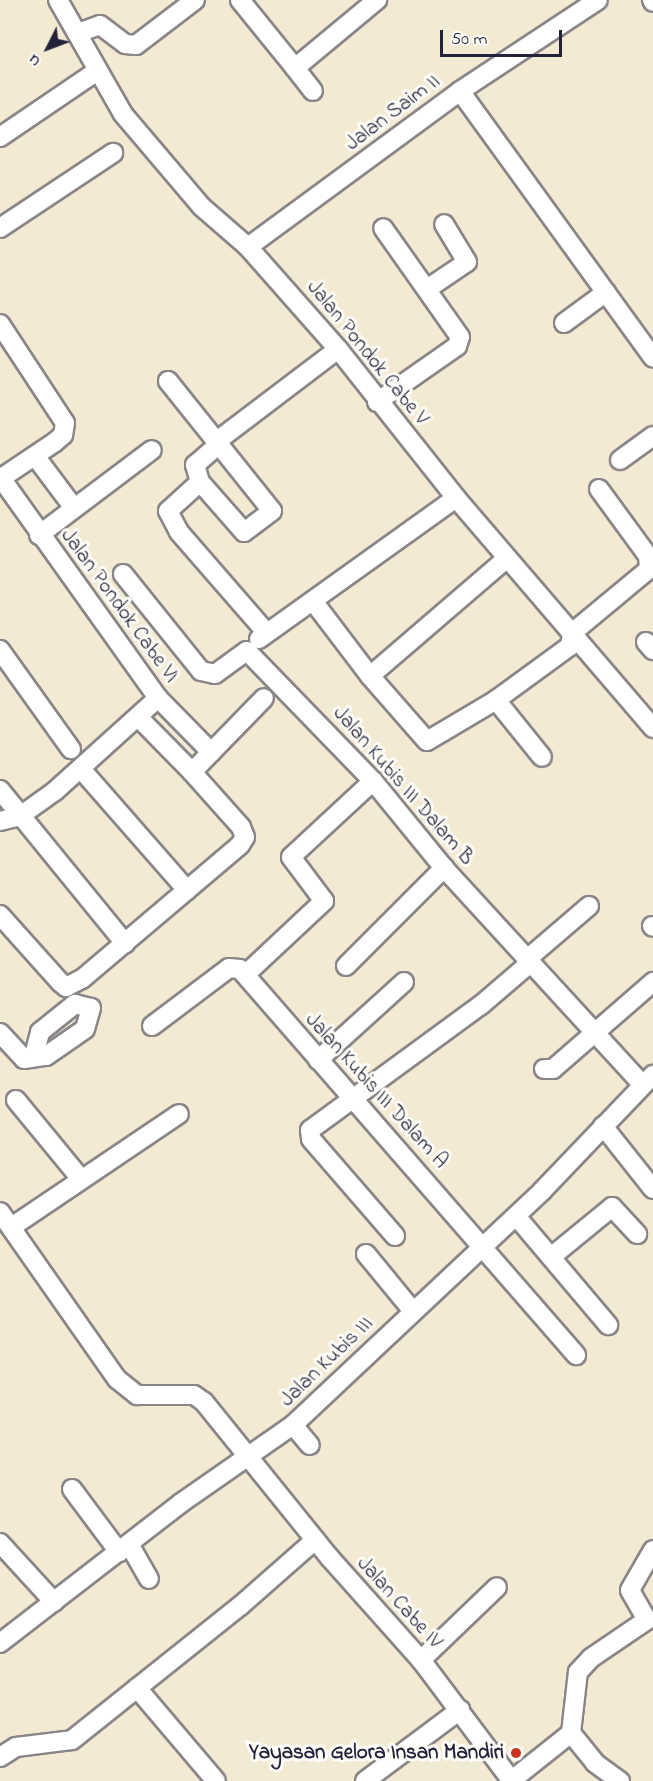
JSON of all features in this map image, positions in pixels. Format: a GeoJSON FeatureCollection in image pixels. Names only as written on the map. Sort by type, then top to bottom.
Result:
{"type":"FeatureCollection","features":[{"type":"Feature","properties":{"kind":"street","name":"Jalan Pondok Cabe V"},"geometry":{"type":"LineString","coordinates":[[58,0],[123,114],[202,207],[248,247],[338,349],[377,402],[456,498],[572,633],[649,717]]}},
{"type":"Feature","properties":{"kind":"street"},"geometry":{"type":"LineString","coordinates":[[78,33],[100,25],[125,44],[136,45],[195,0]]}},
{"type":"Feature","properties":{"kind":"street"},"geometry":{"type":"LineString","coordinates":[[240,0],[313,91]]}},
{"type":"Feature","properties":{"kind":"street"},"geometry":{"type":"LineString","coordinates":[[296,68],[378,0]]}},
{"type":"Feature","properties":{"kind":"street","name":"Jalan Saim II"},"geometry":{"type":"LineString","coordinates":[[248,247],[460,91],[598,0]]}},
{"type":"Feature","properties":{"kind":"street"},"geometry":{"type":"LineString","coordinates":[[0,137],[97,71]]}},
{"type":"Feature","properties":{"kind":"street"},"geometry":{"type":"LineString","coordinates":[[460,91],[653,358]]}},
{"type":"Feature","properties":{"kind":"street"},"geometry":{"type":"LineString","coordinates":[[0,228],[113,153]]}},
{"type":"Feature","properties":{"kind":"street"},"geometry":{"type":"LineString","coordinates":[[427,289],[467,262],[444,224]]}},
{"type":"Feature","properties":{"kind":"street"},"geometry":{"type":"LineString","coordinates":[[377,402],[460,342],[458,332],[383,228]]}},
{"type":"Feature","properties":{"kind":"street"},"geometry":{"type":"LineString","coordinates":[[564,323],[606,292]]}},
{"type":"Feature","properties":{"kind":"street"},"geometry":{"type":"LineString","coordinates":[[0,324],[65,423],[63,435],[0,479]]}},
{"type":"Feature","properties":{"kind":"street"},"geometry":{"type":"LineString","coordinates":[[168,381],[218,443],[272,511],[244,532],[200,482],[195,465],[218,443],[338,349]]}},
{"type":"Feature","properties":{"kind":"street"},"geometry":{"type":"LineString","coordinates":[[620,460],[653,436]]}},
{"type":"Feature","properties":{"kind":"street"},"geometry":{"type":"LineString","coordinates":[[39,535],[152,450]]}},
{"type":"Feature","properties":{"kind":"street"},"geometry":{"type":"LineString","coordinates":[[35,456],[74,508]]}},
{"type":"Feature","properties":{"kind":"street","name":"Jalan Pondok Cabe VI"},"geometry":{"type":"LineString","coordinates":[[0,479],[158,698],[210,752]]}},
{"type":"Feature","properties":{"kind":"street"},"geometry":{"type":"LineString","coordinates":[[200,482],[170,507],[170,520],[266,632]]}},
{"type":"Feature","properties":{"kind":"street"},"geometry":{"type":"LineString","coordinates":[[312,600],[370,676],[427,741],[496,700],[570,646],[572,633],[645,573],[651,563],[598,489]]}},
{"type":"Feature","properties":{"kind":"street"},"geometry":{"type":"LineString","coordinates":[[123,574],[201,671],[215,674],[247,651],[266,632],[456,498]]}},
{"type":"Feature","properties":{"kind":"street"},"geometry":{"type":"LineString","coordinates":[[370,676],[507,558]]}},
{"type":"Feature","properties":{"kind":"street"},"geometry":{"type":"LineString","coordinates":[[0,650],[71,749]]}},
{"type":"Feature","properties":{"kind":"street","name":"Jalan Kubis III Dalam B"},"geometry":{"type":"LineString","coordinates":[[247,651],[373,781],[444,868],[592,1032],[648,1080]]}},
{"type":"Feature","properties":{"kind":"street"},"geometry":{"type":"LineString","coordinates":[[0,821],[20,816],[81,769],[158,698]]}},
{"type":"Feature","properties":{"kind":"street"},"geometry":{"type":"LineString","coordinates":[[192,772],[264,698]]}},
{"type":"Feature","properties":{"kind":"street"},"geometry":{"type":"LineString","coordinates":[[496,700],[542,757]]}},
{"type":"Feature","properties":{"kind":"street"},"geometry":{"type":"LineString","coordinates":[[0,915],[66,987],[82,979],[240,845],[245,837],[242,827],[138,717]]}},
{"type":"Feature","properties":{"kind":"street"},"geometry":{"type":"LineString","coordinates":[[81,769],[187,890]]}},
{"type":"Feature","properties":{"kind":"street"},"geometry":{"type":"LineString","coordinates":[[152,1026],[241,970],[324,901],[291,857],[373,781]]}},
{"type":"Feature","properties":{"kind":"street"},"geometry":{"type":"LineString","coordinates":[[0,790],[125,943]]}},
{"type":"Feature","properties":{"kind":"street"},"geometry":{"type":"LineString","coordinates":[[346,966],[444,868]]}},
{"type":"Feature","properties":{"kind":"street"},"geometry":{"type":"LineString","coordinates":[[394,1236],[309,1134],[352,1097],[481,1005],[589,906]]}},
{"type":"Feature","properties":{"kind":"street","name":"Jalan Kubis III Dalam A"},"geometry":{"type":"LineString","coordinates":[[241,970],[483,1245],[576,1355]]}},
{"type":"Feature","properties":{"kind":"street"},"geometry":{"type":"LineString","coordinates":[[2,1040],[24,1059],[34,1055],[54,1053],[85,1029],[91,1008],[97,999],[82,979]]}},
{"type":"Feature","properties":{"kind":"street"},"geometry":{"type":"LineString","coordinates":[[318,1060],[404,982]]}},
{"type":"Feature","properties":{"kind":"street"},"geometry":{"type":"LineString","coordinates":[[544,1069],[553,1069],[592,1032],[653,982]]}},
{"type":"Feature","properties":{"kind":"street"},"geometry":{"type":"LineString","coordinates":[[34,1055],[40,1032],[75,1004],[91,1008]]}},
{"type":"Feature","properties":{"kind":"street","name":"Jalan Kubis III"},"geometry":{"type":"LineString","coordinates":[[0,1643],[124,1548],[293,1425],[412,1310],[516,1216],[648,1080]]}},
{"type":"Feature","properties":{"kind":"street"},"geometry":{"type":"LineString","coordinates":[[16,1100],[81,1179]]}},
{"type":"Feature","properties":{"kind":"street"},"geometry":{"type":"LineString","coordinates":[[0,1212],[13,1226],[179,1114]]}},
{"type":"Feature","properties":{"kind":"street"},"geometry":{"type":"LineString","coordinates":[[603,1126],[653,1190]]}},
{"type":"Feature","properties":{"kind":"street"},"geometry":{"type":"LineString","coordinates":[[550,1257],[612,1207],[637,1234]]}},
{"type":"Feature","properties":{"kind":"street"},"geometry":{"type":"LineString","coordinates":[[516,1216],[608,1325]]}},
{"type":"Feature","properties":{"kind":"street","name":"Jalan Cabe IV"},"geometry":{"type":"LineString","coordinates":[[13,1226],[117,1379],[145,1396],[194,1395],[315,1540],[421,1660],[512,1781]]}},
{"type":"Feature","properties":{"kind":"street"},"geometry":{"type":"LineString","coordinates":[[366,1254],[412,1310]]}},
{"type":"Feature","properties":{"kind":"street"},"geometry":{"type":"LineString","coordinates":[[293,1425],[310,1445]]}},
{"type":"Feature","properties":{"kind":"street"},"geometry":{"type":"LineString","coordinates":[[72,1489],[149,1579]]}},
{"type":"Feature","properties":{"kind":"street"},"geometry":{"type":"LineString","coordinates":[[0,1757],[16,1748],[72,1740],[315,1540]]}},
{"type":"Feature","properties":{"kind":"street"},"geometry":{"type":"LineString","coordinates":[[0,1543],[54,1602]]}},
{"type":"Feature","properties":{"kind":"street"},"geometry":{"type":"LineString","coordinates":[[512,1781],[571,1733],[578,1672],[591,1658],[650,1618],[630,1590],[653,1550]]}},
{"type":"Feature","properties":{"kind":"street"},"geometry":{"type":"LineString","coordinates":[[421,1660],[497,1587]]}},
{"type":"Feature","properties":{"kind":"street"},"geometry":{"type":"LineString","coordinates":[[137,1688],[216,1781]]}},
{"type":"Feature","properties":{"kind":"street"},"geometry":{"type":"LineString","coordinates":[[365,1781],[460,1710]]}},
{"type":"Feature","properties":{"kind":"street"},"geometry":{"type":"LineString","coordinates":[[571,1733],[596,1763],[620,1781]]}},
{"type":"Feature","properties":{"kind":"place","name":"Yayasan Gelora Insan Mandiri"},"geometry":{"type":"Point","coordinates":[516,1753]}}]}
